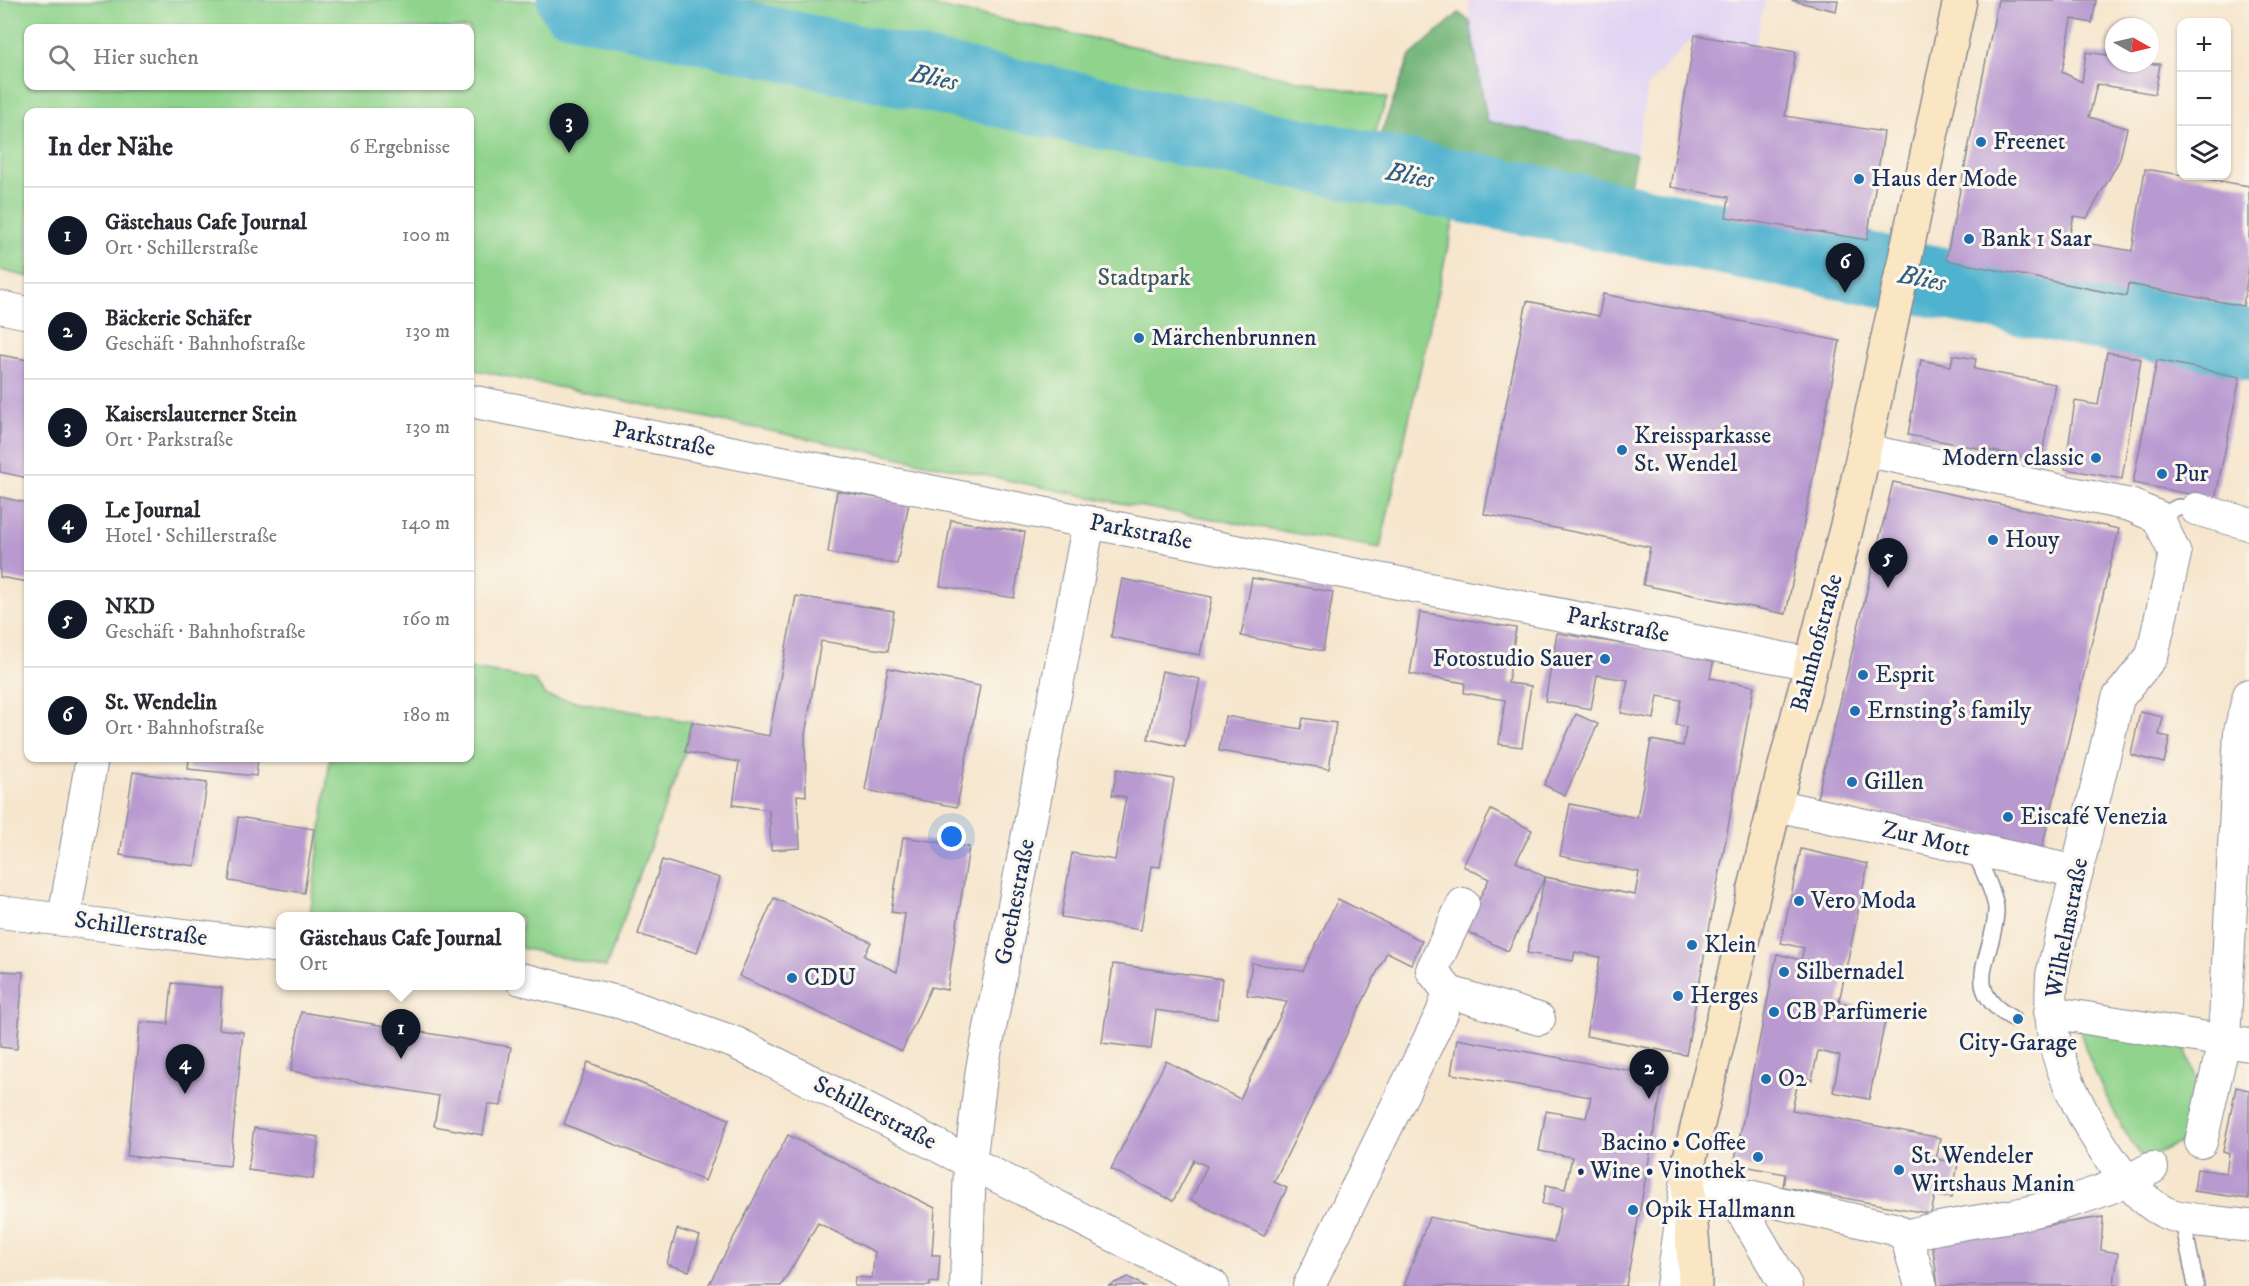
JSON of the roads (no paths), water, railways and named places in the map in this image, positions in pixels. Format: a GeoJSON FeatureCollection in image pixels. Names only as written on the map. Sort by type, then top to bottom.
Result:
{"type":"FeatureCollection","features":[{"type":"Feature","properties":{"kind":"main road","name":"Bahnhofstraße"},"geometry":{"type":"LineString","coordinates":[[1938,0],[1938,98]]}},
{"type":"Feature","properties":{"kind":"main road","name":"Bahnhofstraße"},"geometry":{"type":"LineString","coordinates":[[1695,1286],[1695,1251],[1688,1171],[1775,805],[1854,502],[1863,450],[1960,0]]}},
{"type":"Feature","properties":{"kind":"street"},"geometry":{"type":"LineString","coordinates":[[0,307],[24,312]]}},
{"type":"Feature","properties":{"kind":"street","name":"Parkstraße"},"geometry":{"type":"LineString","coordinates":[[474,402],[1812,664]]}},
{"type":"Feature","properties":{"kind":"street"},"geometry":{"type":"LineString","coordinates":[[1863,450],[2130,505],[2158,518]]}},
{"type":"Feature","properties":{"kind":"street"},"geometry":{"type":"LineString","coordinates":[[2196,509],[2249,524]]}},
{"type":"Feature","properties":{"kind":"street","name":"Wilhelmstraße"},"geometry":{"type":"LineString","coordinates":[[2158,518],[2175,554],[2152,656],[2118,698],[2052,975],[2050,1012],[2056,1047],[2066,1076],[2097,1140],[2140,1175],[2165,1213],[2249,1226]]}},
{"type":"Feature","properties":{"kind":"street","name":"Goethestraße"},"geometry":{"type":"LineString","coordinates":[[966,1286],[970,1163],[982,1069],[1089,522]]}},
{"type":"Feature","properties":{"kind":"street"},"geometry":{"type":"LineString","coordinates":[[2201,1142],[2237,1043],[2240,731],[2249,695]]}},
{"type":"Feature","properties":{"kind":"street"},"geometry":{"type":"LineString","coordinates":[[64,918],[91,762]]}},
{"type":"Feature","properties":{"kind":"street","name":"Zur Mott"},"geometry":{"type":"LineString","coordinates":[[1775,805],[2077,872]]}},
{"type":"Feature","properties":{"kind":"street"},"geometry":{"type":"LineString","coordinates":[[1463,904],[1432,970],[1449,992],[1539,1019]]}},
{"type":"Feature","properties":{"kind":"street","name":"Schillerstraße"},"geometry":{"type":"LineString","coordinates":[[0,912],[64,918],[276,946]]}},
{"type":"Feature","properties":{"kind":"street","name":"Schillerstraße"},"geometry":{"type":"LineString","coordinates":[[525,980],[622,1003],[736,1042],[1213,1286]]}},
{"type":"Feature","properties":{"kind":"street"},"geometry":{"type":"LineString","coordinates":[[1309,1286],[1442,1013],[1449,992]]}},
{"type":"Feature","properties":{"kind":"street"},"geometry":{"type":"LineString","coordinates":[[2050,1012],[2237,1043]]}},
{"type":"Feature","properties":{"kind":"street"},"geometry":{"type":"LineString","coordinates":[[1688,1171],[1731,1191],[1894,1229],[1906,1236],[1921,1286]]}},
{"type":"Feature","properties":{"kind":"street","name":"Bahnhofstraße"},"geometry":{"type":"LineString","coordinates":[[1672,1286],[1688,1171]]}},
{"type":"Feature","properties":{"kind":"street"},"geometry":{"type":"LineString","coordinates":[[1906,1236],[1931,1228],[2017,1215],[2140,1175]]}},
{"type":"Feature","properties":{"kind":"street"},"geometry":{"type":"LineString","coordinates":[[1731,1191],[1786,1286]]}},
{"type":"Feature","properties":{"kind":"lane"},"geometry":{"type":"LineString","coordinates":[[2158,518],[2178,507],[2196,509]]}},
{"type":"Feature","properties":{"kind":"lane"},"geometry":{"type":"LineString","coordinates":[[1974,850],[1997,910],[1983,972],[1984,992],[1995,1009],[2012,1018]]}},
{"type":"Feature","properties":{"kind":"lane"},"geometry":{"type":"LineString","coordinates":[[2182,1216],[2196,1286]]}},
{"type":"Feature","properties":{"kind":"waterway","name":"Blies"},"geometry":{"type":"LineString","coordinates":[[573,0],[1138,121],[2249,345]]}},
{"type":"Feature","properties":{"kind":"place","name":"Freenet"},"geometry":{"type":"Point","coordinates":[1981,142]}},
{"type":"Feature","properties":{"kind":"place","name":"Kaiserslauterner Stein"},"geometry":{"type":"Point","coordinates":[569,153]}},
{"type":"Feature","properties":{"kind":"place","name":"Haus der Mode"},"geometry":{"type":"Point","coordinates":[1859,179]}},
{"type":"Feature","properties":{"kind":"place","name":"Bank 1 Saar"},"geometry":{"type":"Point","coordinates":[1969,239]}},
{"type":"Feature","properties":{"kind":"place","name":"St. Wendelin"},"geometry":{"type":"Point","coordinates":[1845,293]}},
{"type":"Feature","properties":{"kind":"place","name":"Märchenbrunnen"},"geometry":{"type":"Point","coordinates":[1139,338]}},
{"type":"Feature","properties":{"kind":"place","name":"Kreissparkasse St. Wendel"},"geometry":{"type":"Point","coordinates":[1622,450]}},
{"type":"Feature","properties":{"kind":"place","name":"Modern classic"},"geometry":{"type":"Point","coordinates":[2096,458]}},
{"type":"Feature","properties":{"kind":"place","name":"Pur"},"geometry":{"type":"Point","coordinates":[2162,474]}},
{"type":"Feature","properties":{"kind":"place","name":"Houy"},"geometry":{"type":"Point","coordinates":[1993,540]}},
{"type":"Feature","properties":{"kind":"place","name":"NKD"},"geometry":{"type":"Point","coordinates":[1888,588]}},
{"type":"Feature","properties":{"kind":"place","name":"Fotostudio Sauer"},"geometry":{"type":"Point","coordinates":[1605,659]}},
{"type":"Feature","properties":{"kind":"place","name":"Esprit"},"geometry":{"type":"Point","coordinates":[1863,675]}},
{"type":"Feature","properties":{"kind":"place","name":"Ernsting's family"},"geometry":{"type":"Point","coordinates":[1855,711]}},
{"type":"Feature","properties":{"kind":"place","name":"Gillen"},"geometry":{"type":"Point","coordinates":[1852,782]}},
{"type":"Feature","properties":{"kind":"place","name":"Eiscafé Venezia"},"geometry":{"type":"Point","coordinates":[2008,817]}},
{"type":"Feature","properties":{"kind":"place","name":"Vero Moda"},"geometry":{"type":"Point","coordinates":[1799,901]}},
{"type":"Feature","properties":{"kind":"place","name":"Klein"},"geometry":{"type":"Point","coordinates":[1692,945]}},
{"type":"Feature","properties":{"kind":"place","name":"Silbernadel"},"geometry":{"type":"Point","coordinates":[1784,972]}},
{"type":"Feature","properties":{"kind":"place","name":"CDU"},"geometry":{"type":"Point","coordinates":[792,978]}},
{"type":"Feature","properties":{"kind":"place","name":"Herges"},"geometry":{"type":"Point","coordinates":[1678,996]}},
{"type":"Feature","properties":{"kind":"place","name":"CB Parfümerie"},"geometry":{"type":"Point","coordinates":[1774,1012]}},
{"type":"Feature","properties":{"kind":"place","name":"City-Garage"},"geometry":{"type":"Point","coordinates":[2018,1019]}},
{"type":"Feature","properties":{"kind":"place","name":"Gästehaus Cafe Journal"},"geometry":{"type":"Point","coordinates":[401,1059]}},
{"type":"Feature","properties":{"kind":"place","name":"O2"},"geometry":{"type":"Point","coordinates":[1766,1079]}},
{"type":"Feature","properties":{"kind":"place","name":"Le Journal"},"geometry":{"type":"Point","coordinates":[185,1094]}},
{"type":"Feature","properties":{"kind":"place","name":"Bäckerie Schäfer"},"geometry":{"type":"Point","coordinates":[1649,1099]}},
{"type":"Feature","properties":{"kind":"place","name":"Bacino • Coffee • Wine • Vinothek"},"geometry":{"type":"Point","coordinates":[1758,1157]}},
{"type":"Feature","properties":{"kind":"place","name":"St. Wendeler Wirtshaus Manin"},"geometry":{"type":"Point","coordinates":[1899,1170]}},
{"type":"Feature","properties":{"kind":"place","name":"Opik Hallmann"},"geometry":{"type":"Point","coordinates":[1633,1210]}},
{"type":"Feature","properties":{"kind":"park label","name":"Stadtpark"},"geometry":{"type":"Point","coordinates":[1144,278]}}]}
